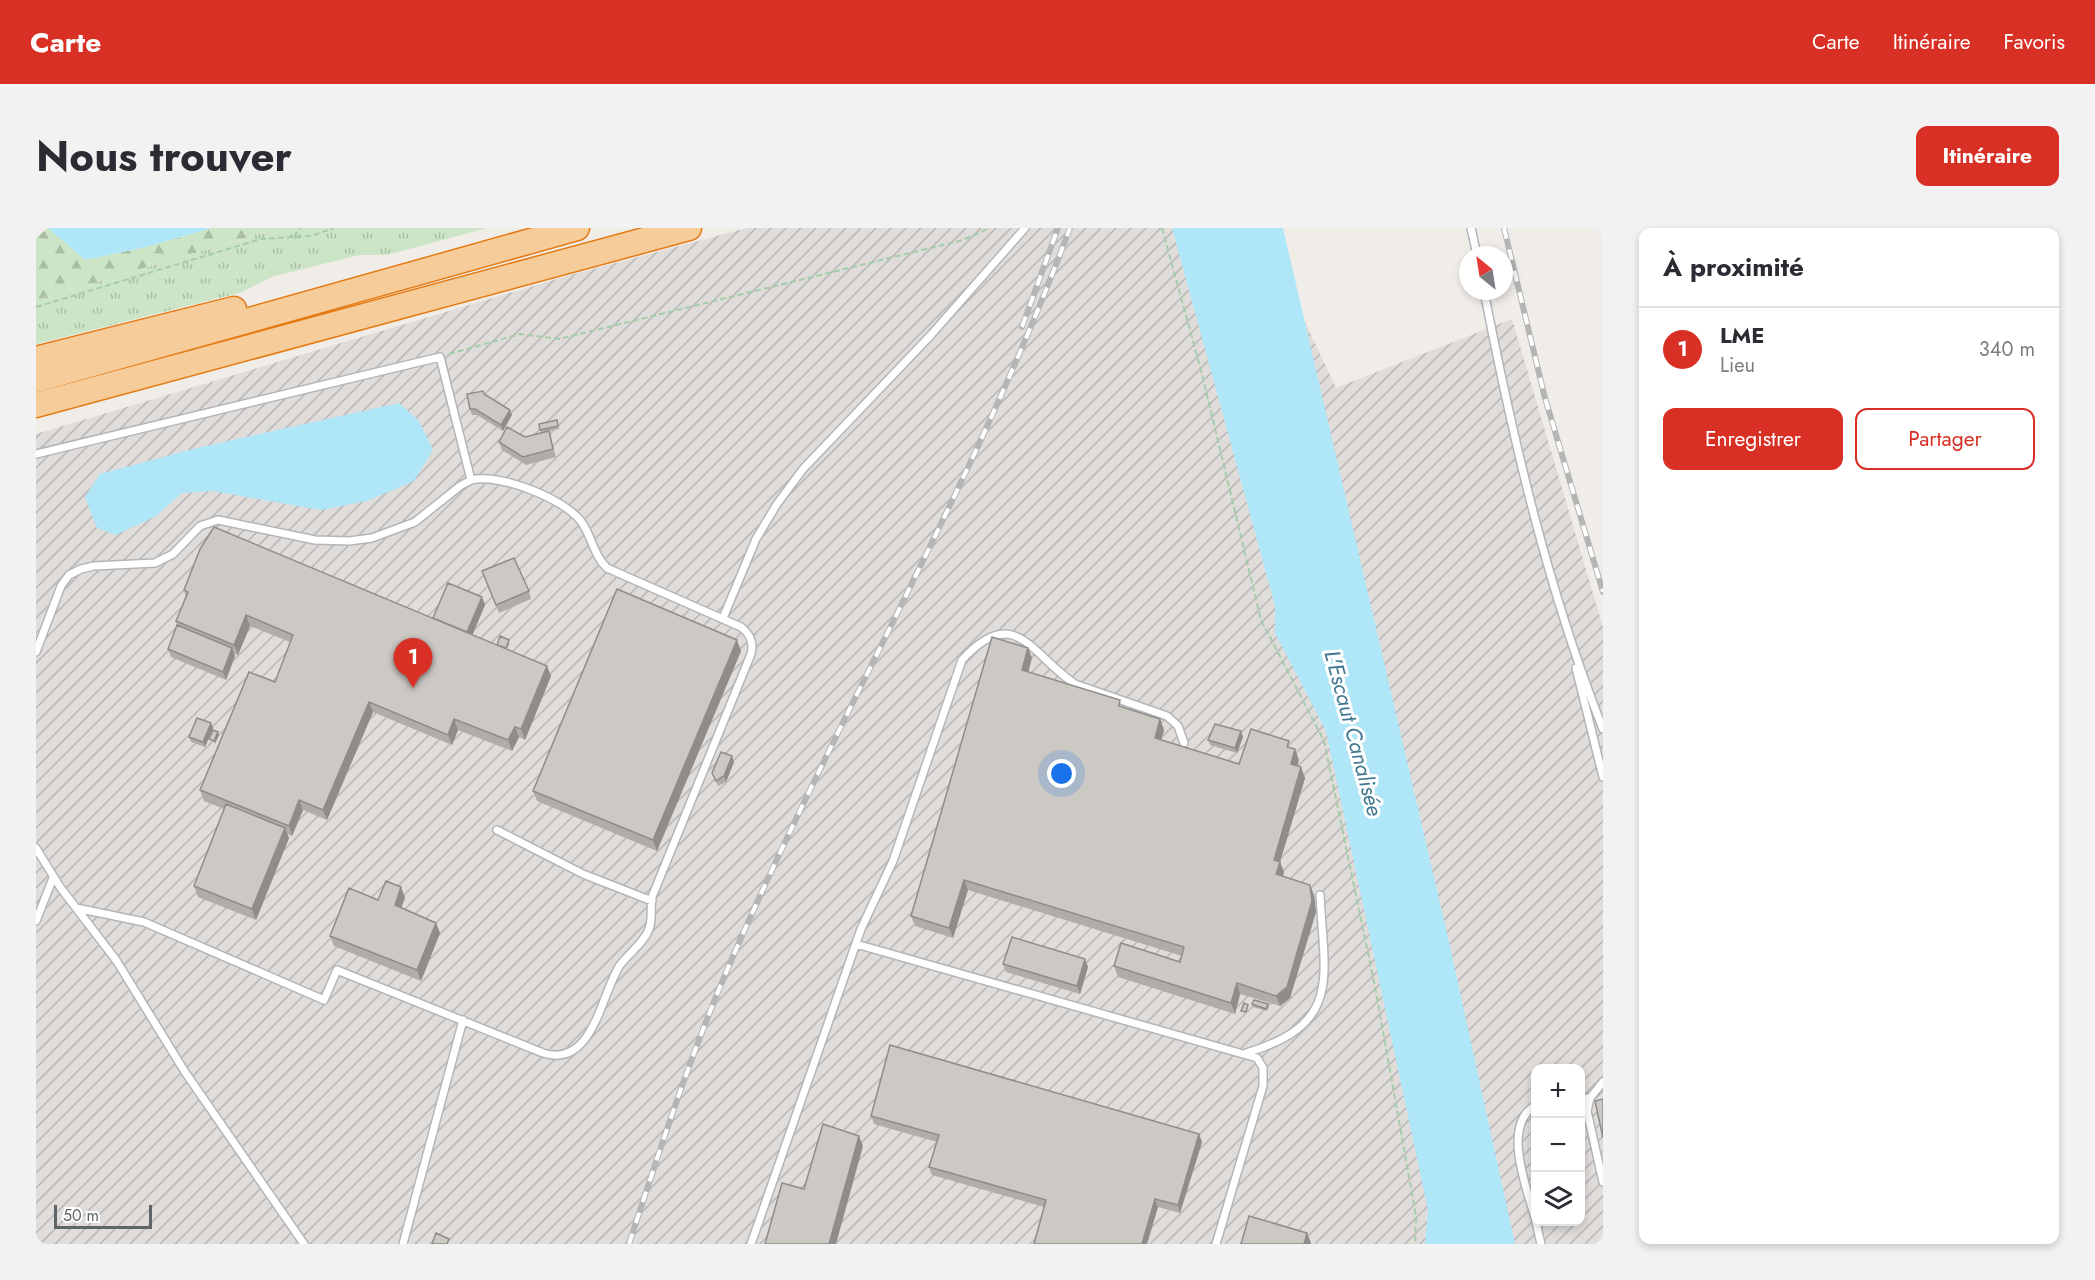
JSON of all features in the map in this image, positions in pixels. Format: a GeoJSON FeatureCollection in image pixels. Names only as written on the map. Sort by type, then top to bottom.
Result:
{"type":"FeatureCollection","features":[{"type":"Feature","properties":{"kind":"highway"},"geometry":{"type":"LineString","coordinates":[[36,380],[577,228]]}},
{"type":"Feature","properties":{"kind":"highway"},"geometry":{"type":"LineString","coordinates":[[36,407],[689,228]]}},
{"type":"Feature","properties":{"kind":"highway"},"geometry":{"type":"LineString","coordinates":[[36,359],[287,296],[389,279]]}},
{"type":"Feature","properties":{"kind":"lane"},"geometry":{"type":"LineString","coordinates":[[723,618],[756,540],[777,504],[803,470],[930,336],[1025,228]]}},
{"type":"Feature","properties":{"kind":"lane"},"geometry":{"type":"LineString","coordinates":[[1471,228],[1475,246]]}},
{"type":"Feature","properties":{"kind":"lane"},"geometry":{"type":"LineString","coordinates":[[1486,300],[1521,465],[1568,636],[1603,777]]}},
{"type":"Feature","properties":{"kind":"lane"},"geometry":{"type":"LineString","coordinates":[[36,454],[440,357],[471,480]]}},
{"type":"Feature","properties":{"kind":"lane"},"geometry":{"type":"LineString","coordinates":[[36,652],[61,586],[69,576],[81,569],[94,566],[155,563],[173,554],[200,526],[218,520],[315,540],[349,541],[372,538],[415,522],[459,486],[471,480],[498,479],[561,504],[579,519],[598,558],[607,568],[741,627],[749,635],[752,645],[751,654],[652,901],[647,935],[621,965],[591,1028],[574,1050],[562,1055],[550,1055],[337,970],[324,1000],[144,922],[76,908]]}},
{"type":"Feature","properties":{"kind":"lane"},"geometry":{"type":"LineString","coordinates":[[751,1244],[856,944],[888,874],[962,660],[975,646],[994,635],[1010,633],[1031,643],[1063,676],[1075,684],[1167,716],[1178,726],[1184,743]]}},
{"type":"Feature","properties":{"kind":"lane"},"geometry":{"type":"LineString","coordinates":[[1568,636],[1603,729]]}},
{"type":"Feature","properties":{"kind":"lane"},"geometry":{"type":"LineString","coordinates":[[496,830],[583,874],[652,901]]}},
{"type":"Feature","properties":{"kind":"lane"},"geometry":{"type":"LineString","coordinates":[[36,848],[53,878],[116,960],[189,1078],[304,1244]]}},
{"type":"Feature","properties":{"kind":"lane"},"geometry":{"type":"LineString","coordinates":[[36,921],[53,878]]}},
{"type":"Feature","properties":{"kind":"lane"},"geometry":{"type":"LineString","coordinates":[[1246,1053],[1272,1045],[1294,1032],[1316,1010],[1324,988],[1320,896]]}},
{"type":"Feature","properties":{"kind":"lane"},"geometry":{"type":"LineString","coordinates":[[856,944],[1246,1053],[1260,1063],[1264,1079],[1216,1244]]}},
{"type":"Feature","properties":{"kind":"lane"},"geometry":{"type":"LineString","coordinates":[[403,1244],[463,1020]]}},
{"type":"Feature","properties":{"kind":"lane"},"geometry":{"type":"LineString","coordinates":[[1603,1082],[1590,1098],[1587,1110],[1603,1182]]}},
{"type":"Feature","properties":{"kind":"lane"},"geometry":{"type":"LineString","coordinates":[[1585,1099],[1590,1098]]}},
{"type":"Feature","properties":{"kind":"lane"},"geometry":{"type":"LineString","coordinates":[[1531,1110],[1523,1118],[1517,1137],[1531,1199]]}},
{"type":"Feature","properties":{"kind":"lane"},"geometry":{"type":"LineString","coordinates":[[1537,1226],[1541,1244]]}},
{"type":"Feature","properties":{"kind":"path"},"geometry":{"type":"LineString","coordinates":[[294,237],[300,228]]}},
{"type":"Feature","properties":{"kind":"path"},"geometry":{"type":"LineString","coordinates":[[36,307],[261,239],[311,236],[334,228]]}},
{"type":"Feature","properties":{"kind":"path"},"geometry":{"type":"LineString","coordinates":[[440,357],[520,334],[559,339],[963,240],[990,228]]}},
{"type":"Feature","properties":{"kind":"path"},"geometry":{"type":"LineString","coordinates":[[1162,228],[1201,370],[1261,620],[1324,741],[1375,987],[1416,1216],[1415,1244]]}},
{"type":"Feature","properties":{"kind":"shaded area"},"geometry":{"type":"Polygon","coordinates":[[[747,228],[1261,228],[1336,388],[1512,319],[1603,627],[1603,1244],[36,1244],[36,434],[563,277],[747,228]]]}},
{"type":"Feature","properties":{"kind":"green space"},"geometry":{"type":"Polygon","coordinates":[[[48,228],[85,260],[146,247],[212,228],[319,228],[269,231],[36,300],[36,238],[48,228]]]}},
{"type":"Feature","properties":{"kind":"green space"},"geometry":{"type":"Polygon","coordinates":[[[319,228],[487,228],[387,255],[360,255],[274,276],[239,293],[36,344],[36,300],[269,231],[319,228]]]}},
{"type":"Feature","properties":{"kind":"water"},"geometry":{"type":"Polygon","coordinates":[[[48,228],[212,228],[146,247],[85,260],[48,228]]]}},
{"type":"Feature","properties":{"kind":"water","name":"L'Escaut Canalisée"},"geometry":{"type":"Polygon","coordinates":[[[1172,228],[1283,228],[1449,942],[1515,1244],[1425,1244],[1428,1210],[1326,731],[1275,633],[1275,606],[1172,228]]]}},
{"type":"Feature","properties":{"kind":"water"},"geometry":{"type":"Polygon","coordinates":[[[399,403],[419,421],[433,450],[414,481],[367,501],[321,510],[212,491],[182,493],[156,516],[116,535],[97,528],[85,497],[100,474],[197,448],[399,403]]]}},
{"type":"Feature","properties":{"kind":"building"},"geometry":{"type":"Polygon","coordinates":[[[483,391],[484,394],[510,410],[501,425],[475,409],[470,409],[467,394],[483,391]]]}},
{"type":"Feature","properties":{"kind":"building"},"geometry":{"type":"Polygon","coordinates":[[[557,420],[558,426],[540,430],[539,424],[557,420]]]}},
{"type":"Feature","properties":{"kind":"building"},"geometry":{"type":"Polygon","coordinates":[[[507,427],[525,437],[549,431],[553,449],[523,457],[499,442],[507,427]]]}},
{"type":"Feature","properties":{"kind":"building"},"geometry":{"type":"Polygon","coordinates":[[[214,527],[547,666],[521,729],[515,727],[508,740],[454,719],[448,735],[369,702],[323,810],[299,800],[289,826],[200,790],[249,672],[275,682],[293,635],[246,615],[234,645],[176,621],[188,592],[184,590],[200,549],[214,527]]]}},
{"type":"Feature","properties":{"kind":"building"},"geometry":{"type":"Polygon","coordinates":[[[514,558],[529,591],[496,605],[482,571],[514,558]]]}},
{"type":"Feature","properties":{"kind":"building"},"geometry":{"type":"Polygon","coordinates":[[[448,583],[482,597],[467,632],[433,618],[448,583]]]}},
{"type":"Feature","properties":{"kind":"building"},"geometry":{"type":"Polygon","coordinates":[[[617,589],[737,640],[653,840],[533,791],[617,589]]]}},
{"type":"Feature","properties":{"kind":"building"},"geometry":{"type":"Polygon","coordinates":[[[177,625],[232,648],[223,672],[168,649],[177,625]]]}},
{"type":"Feature","properties":{"kind":"building"},"geometry":{"type":"Polygon","coordinates":[[[500,636],[509,640],[506,648],[497,645],[500,636]]]}},
{"type":"Feature","properties":{"kind":"building"},"geometry":{"type":"Polygon","coordinates":[[[992,637],[1028,648],[1022,670],[1120,700],[1119,706],[1160,719],[1155,738],[1239,764],[1251,729],[1289,741],[1287,747],[1295,749],[1291,764],[1301,767],[1274,860],[1280,862],[1276,874],[1310,885],[1312,901],[1287,987],[1276,996],[1237,983],[1231,1003],[1114,966],[1121,943],[1180,962],[1184,947],[964,880],[949,928],[911,916],[992,637]]]}},
{"type":"Feature","properties":{"kind":"building"},"geometry":{"type":"Polygon","coordinates":[[[197,718],[211,723],[203,742],[189,737],[197,718]]]}},
{"type":"Feature","properties":{"kind":"building"},"geometry":{"type":"Polygon","coordinates":[[[1215,724],[1241,731],[1235,748],[1208,740],[1215,724]]]}},
{"type":"Feature","properties":{"kind":"building"},"geometry":{"type":"Polygon","coordinates":[[[213,730],[218,732],[214,741],[209,739],[213,730]]]}},
{"type":"Feature","properties":{"kind":"building"},"geometry":{"type":"Polygon","coordinates":[[[721,752],[732,756],[724,776],[716,781],[712,773],[721,752]]]}},
{"type":"Feature","properties":{"kind":"building"},"geometry":{"type":"Polygon","coordinates":[[[226,804],[285,828],[252,909],[194,886],[226,804]]]}},
{"type":"Feature","properties":{"kind":"building"},"geometry":{"type":"Polygon","coordinates":[[[386,881],[401,887],[395,905],[436,923],[417,970],[330,936],[349,888],[378,900],[386,881]]]}},
{"type":"Feature","properties":{"kind":"building"},"geometry":{"type":"Polygon","coordinates":[[[1012,937],[1085,959],[1077,986],[1003,964],[1012,937]]]}},
{"type":"Feature","properties":{"kind":"building"},"geometry":{"type":"Polygon","coordinates":[[[1254,1000],[1268,1004],[1266,1009],[1252,1004],[1254,1000]]]}},
{"type":"Feature","properties":{"kind":"building"},"geometry":{"type":"Polygon","coordinates":[[[1244,1003],[1248,1005],[1246,1012],[1241,1011],[1244,1003]]]}},
{"type":"Feature","properties":{"kind":"building"},"geometry":{"type":"Polygon","coordinates":[[[890,1045],[1199,1134],[1178,1205],[1155,1199],[1142,1244],[1034,1244],[1046,1200],[929,1167],[939,1135],[871,1116],[890,1045]]]}},
{"type":"Feature","properties":{"kind":"building"},"geometry":{"type":"Polygon","coordinates":[[[1603,1099],[1603,1138],[1595,1101],[1603,1099]]]}},
{"type":"Feature","properties":{"kind":"building"},"geometry":{"type":"Polygon","coordinates":[[[823,1124],[859,1136],[829,1244],[765,1244],[782,1183],[804,1189],[823,1124]]]}},
{"type":"Feature","properties":{"kind":"building"},"geometry":{"type":"Polygon","coordinates":[[[1249,1216],[1307,1233],[1304,1244],[1241,1244],[1249,1216]]]}},
{"type":"Feature","properties":{"kind":"building"},"geometry":{"type":"Polygon","coordinates":[[[436,1233],[449,1239],[447,1244],[432,1244],[436,1233]]]}},
{"type":"Feature","properties":{"kind":"railway"},"geometry":{"type":"LineString","coordinates":[[1022,327],[1058,228]]}},
{"type":"Feature","properties":{"kind":"railway"},"geometry":{"type":"LineString","coordinates":[[629,1244],[689,1066],[731,961],[772,869],[950,506],[1033,322],[1070,228]]}},
{"type":"Feature","properties":{"kind":"railway"},"geometry":{"type":"LineString","coordinates":[[1504,228],[1545,398],[1603,592]]}},
{"type":"Feature","properties":{"kind":"place","name":"LME"},"geometry":{"type":"Point","coordinates":[413,688]}}]}
